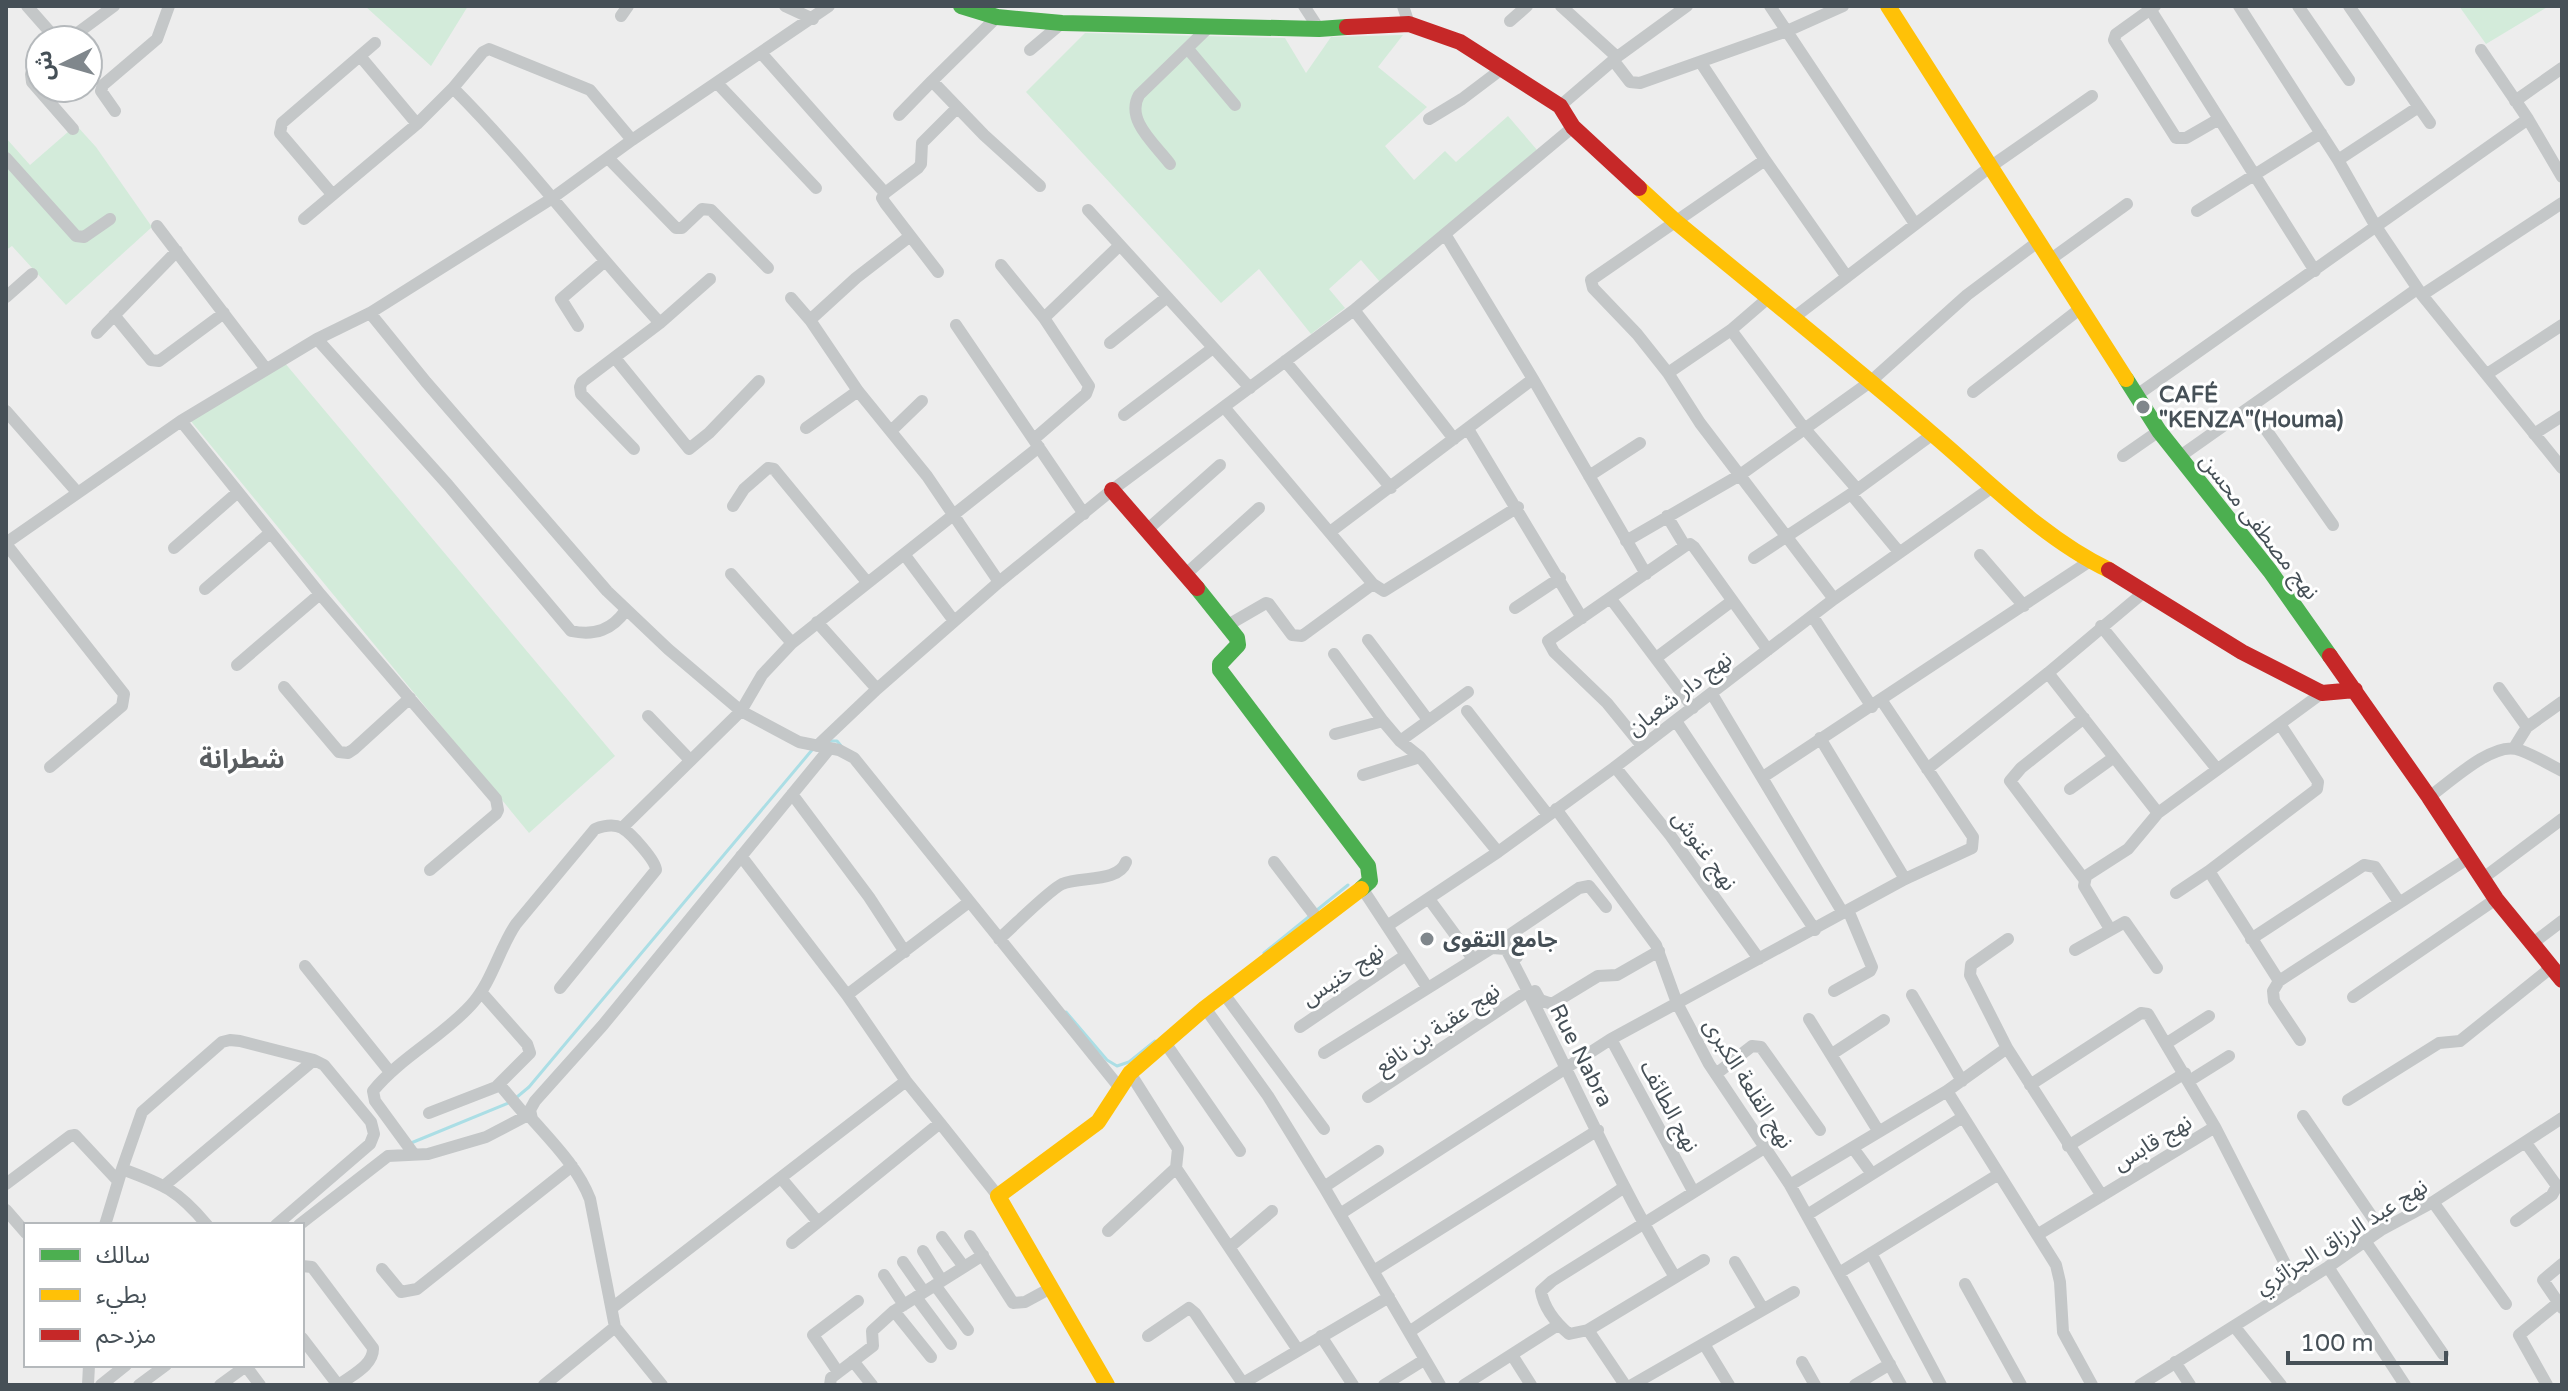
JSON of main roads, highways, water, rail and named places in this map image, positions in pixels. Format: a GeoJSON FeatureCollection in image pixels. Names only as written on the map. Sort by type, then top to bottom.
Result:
{"type":"FeatureCollection","features":[{"type":"Feature","properties":{"kind":"waterway"},"geometry":{"type":"LineString","coordinates":[[829,741],[837,741],[842,747]]}},
{"type":"Feature","properties":{"kind":"waterway"},"geometry":{"type":"LineString","coordinates":[[517,1097],[529,1087],[812,750]]}},
{"type":"Feature","properties":{"kind":"waterway"},"geometry":{"type":"LineString","coordinates":[[1317,910],[1348,885]]}},
{"type":"Feature","properties":{"kind":"waterway"},"geometry":{"type":"LineString","coordinates":[[1264,953],[1311,915]]}},
{"type":"Feature","properties":{"kind":"waterway"},"geometry":{"type":"LineString","coordinates":[[1066,1012],[1107,1060],[1117,1066],[1129,1062],[1155,1041]]}},
{"type":"Feature","properties":{"kind":"waterway"},"geometry":{"type":"LineString","coordinates":[[411,1143],[511,1102]]}},
{"type":"Feature","properties":{"kind":"place","name":"CAFÉ \"KENZA\"(Houma)"},"geometry":{"type":"Point","coordinates":[2143,407]}},
{"type":"Feature","properties":{"kind":"place","name":"جامع التقوى"},"geometry":{"type":"Point","coordinates":[1427,939]}},
{"type":"Feature","properties":{"kind":"district","name":"شطرانة"},"geometry":{"type":"Point","coordinates":[242,759]}}]}
